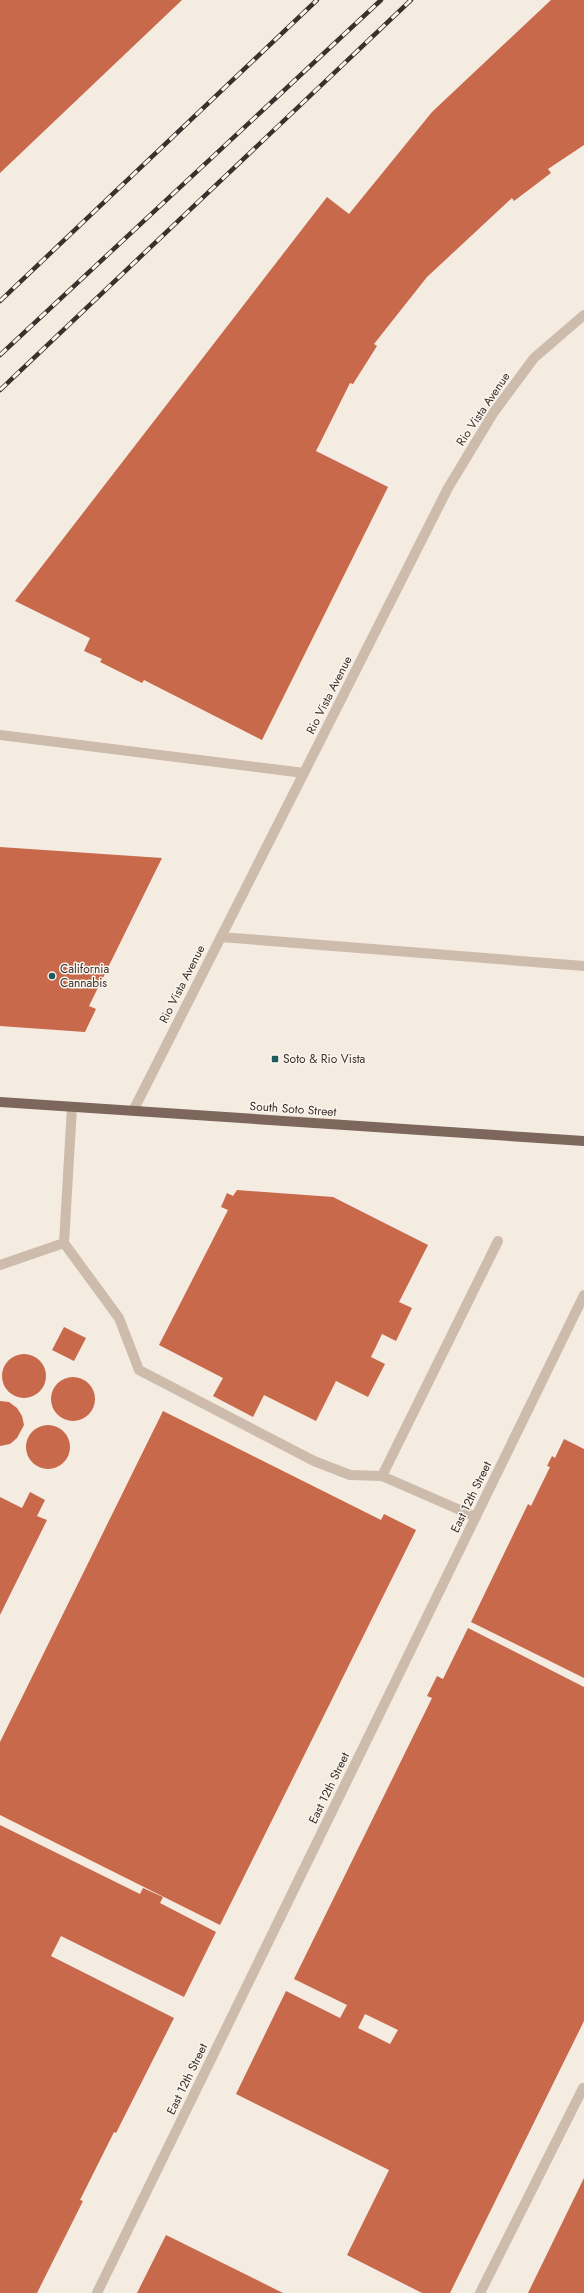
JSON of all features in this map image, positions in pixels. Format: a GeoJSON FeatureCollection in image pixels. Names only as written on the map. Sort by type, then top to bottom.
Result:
{"type":"FeatureCollection","features":[{"type":"Feature","properties":{"kind":"main road","name":"South Soto Street"},"geometry":{"type":"LineString","coordinates":[[0,1102],[584,1141]]}},
{"type":"Feature","properties":{"kind":"street","name":"Rio Vista Avenue"},"geometry":{"type":"LineString","coordinates":[[133,1111],[448,488],[494,412],[534,358],[584,315]]}},
{"type":"Feature","properties":{"kind":"street"},"geometry":{"type":"LineString","coordinates":[[0,735],[304,773]]}},
{"type":"Feature","properties":{"kind":"street"},"geometry":{"type":"LineString","coordinates":[[221,937],[584,966]]}},
{"type":"Feature","properties":{"kind":"street"},"geometry":{"type":"LineString","coordinates":[[72,1107],[64,1243],[119,1318],[140,1370],[314,1461],[350,1475],[382,1476],[476,1517]]}},
{"type":"Feature","properties":{"kind":"street"},"geometry":{"type":"LineString","coordinates":[[382,1476],[498,1241]]}},
{"type":"Feature","properties":{"kind":"street"},"geometry":{"type":"LineString","coordinates":[[0,1265],[64,1243]]}},
{"type":"Feature","properties":{"kind":"street","name":"East 12th Street"},"geometry":{"type":"LineString","coordinates":[[97,2293],[584,1295]]}},
{"type":"Feature","properties":{"kind":"street"},"geometry":{"type":"LineString","coordinates":[[480,2293],[583,2088]]}},
{"type":"Feature","properties":{"kind":"building"},"geometry":{"type":"Polygon","coordinates":[[[0,0],[182,0],[0,173],[0,0]]]}},
{"type":"Feature","properties":{"kind":"building"},"geometry":{"type":"Polygon","coordinates":[[[551,0],[584,0],[584,145],[548,169],[551,173],[514,201],[512,198],[427,277],[374,344],[377,346],[353,384],[350,383],[316,451],[388,487],[262,740],[144,680],[142,683],[100,662],[102,659],[84,651],[90,638],[15,601],[327,197],[349,214],[432,112],[551,0]]]}},
{"type":"Feature","properties":{"kind":"building"},"geometry":{"type":"Polygon","coordinates":[[[0,847],[162,858],[89,1006],[96,1009],[85,1032],[0,1026],[0,847]]]}},
{"type":"Feature","properties":{"kind":"building"},"geometry":{"type":"Polygon","coordinates":[[[237,1190],[333,1197],[428,1245],[399,1302],[412,1308],[396,1341],[382,1334],[371,1357],[385,1364],[368,1397],[336,1381],[316,1421],[264,1395],[253,1417],[213,1396],[223,1378],[159,1345],[228,1210],[221,1207],[227,1193],[233,1196],[237,1190]]]}},
{"type":"Feature","properties":{"kind":"building"},"geometry":{"type":"Polygon","coordinates":[[[64,1327],[86,1338],[74,1361],[52,1350],[64,1327]]]}},
{"type":"Feature","properties":{"kind":"building"},"geometry":{"type":"Polygon","coordinates":[[[20,1354],[28,1354],[33,1355],[40,1360],[45,1367],[45,1385],[40,1392],[33,1397],[20,1398],[12,1395],[5,1388],[2,1380],[2,1372],[5,1364],[12,1357],[20,1354]]]}},
{"type":"Feature","properties":{"kind":"building"},"geometry":{"type":"Polygon","coordinates":[[[69,1377],[77,1377],[82,1378],[89,1383],[94,1390],[94,1408],[89,1415],[82,1420],[69,1421],[61,1418],[54,1411],[51,1403],[51,1395],[54,1387],[61,1380],[69,1377]]]}},
{"type":"Feature","properties":{"kind":"building"},"geometry":{"type":"Polygon","coordinates":[[[0,1401],[9,1402],[17,1408],[22,1416],[24,1425],[17,1438],[10,1444],[0,1446],[0,1401]]]}},
{"type":"Feature","properties":{"kind":"building"},"geometry":{"type":"Polygon","coordinates":[[[163,1411],[381,1520],[384,1514],[416,1530],[220,1925],[0,1815],[0,1742],[163,1411]]]}},
{"type":"Feature","properties":{"kind":"building"},"geometry":{"type":"Polygon","coordinates":[[[44,1425],[52,1425],[57,1426],[64,1431],[69,1438],[69,1456],[64,1463],[57,1468],[44,1469],[36,1466],[29,1459],[26,1451],[26,1443],[29,1435],[36,1428],[44,1425]]]}},
{"type":"Feature","properties":{"kind":"building"},"geometry":{"type":"Polygon","coordinates":[[[564,1439],[584,1449],[584,1678],[471,1622],[528,1504],[531,1506],[550,1467],[547,1466],[552,1456],[555,1458],[564,1439]]]}},
{"type":"Feature","properties":{"kind":"building"},"geometry":{"type":"Polygon","coordinates":[[[30,1492],[45,1500],[37,1516],[47,1520],[0,1615],[0,1497],[22,1508],[30,1492]]]}},
{"type":"Feature","properties":{"kind":"building"},"geometry":{"type":"Polygon","coordinates":[[[468,1628],[584,1687],[584,2021],[450,2293],[422,2293],[347,2255],[389,2170],[236,2094],[286,1991],[340,2018],[347,2005],[294,1979],[432,1698],[427,1696],[437,1676],[443,1679],[468,1628]],[[365,2014],[358,2028],[390,2044],[398,2030],[365,2014]]]}},
{"type":"Feature","properties":{"kind":"building"},"geometry":{"type":"Polygon","coordinates":[[[0,1825],[140,1894],[143,1888],[163,1897],[160,1903],[216,1932],[184,1997],[61,1936],[51,1956],[174,2018],[116,2133],[114,2132],[80,2200],[83,2201],[37,2293],[0,2293],[0,1825]]]}},
{"type":"Feature","properties":{"kind":"building"},"geometry":{"type":"Polygon","coordinates":[[[584,2178],[584,2293],[528,2293],[584,2178]]]}},
{"type":"Feature","properties":{"kind":"building"},"geometry":{"type":"Polygon","coordinates":[[[166,2235],[283,2293],[137,2293],[166,2235]]]}},
{"type":"Feature","properties":{"kind":"railway"},"geometry":{"type":"LineString","coordinates":[[0,301],[317,0]]}},
{"type":"Feature","properties":{"kind":"railway"},"geometry":{"type":"LineString","coordinates":[[0,355],[381,0]]}},
{"type":"Feature","properties":{"kind":"railway"},"geometry":{"type":"LineString","coordinates":[[0,390],[411,0]]}},
{"type":"Feature","properties":{"kind":"place","name":"California Cannabis"},"geometry":{"type":"Point","coordinates":[52,976]}},
{"type":"Feature","properties":{"kind":"place","name":"Soto & Rio Vista"},"geometry":{"type":"Point","coordinates":[275,1059]}}]}
